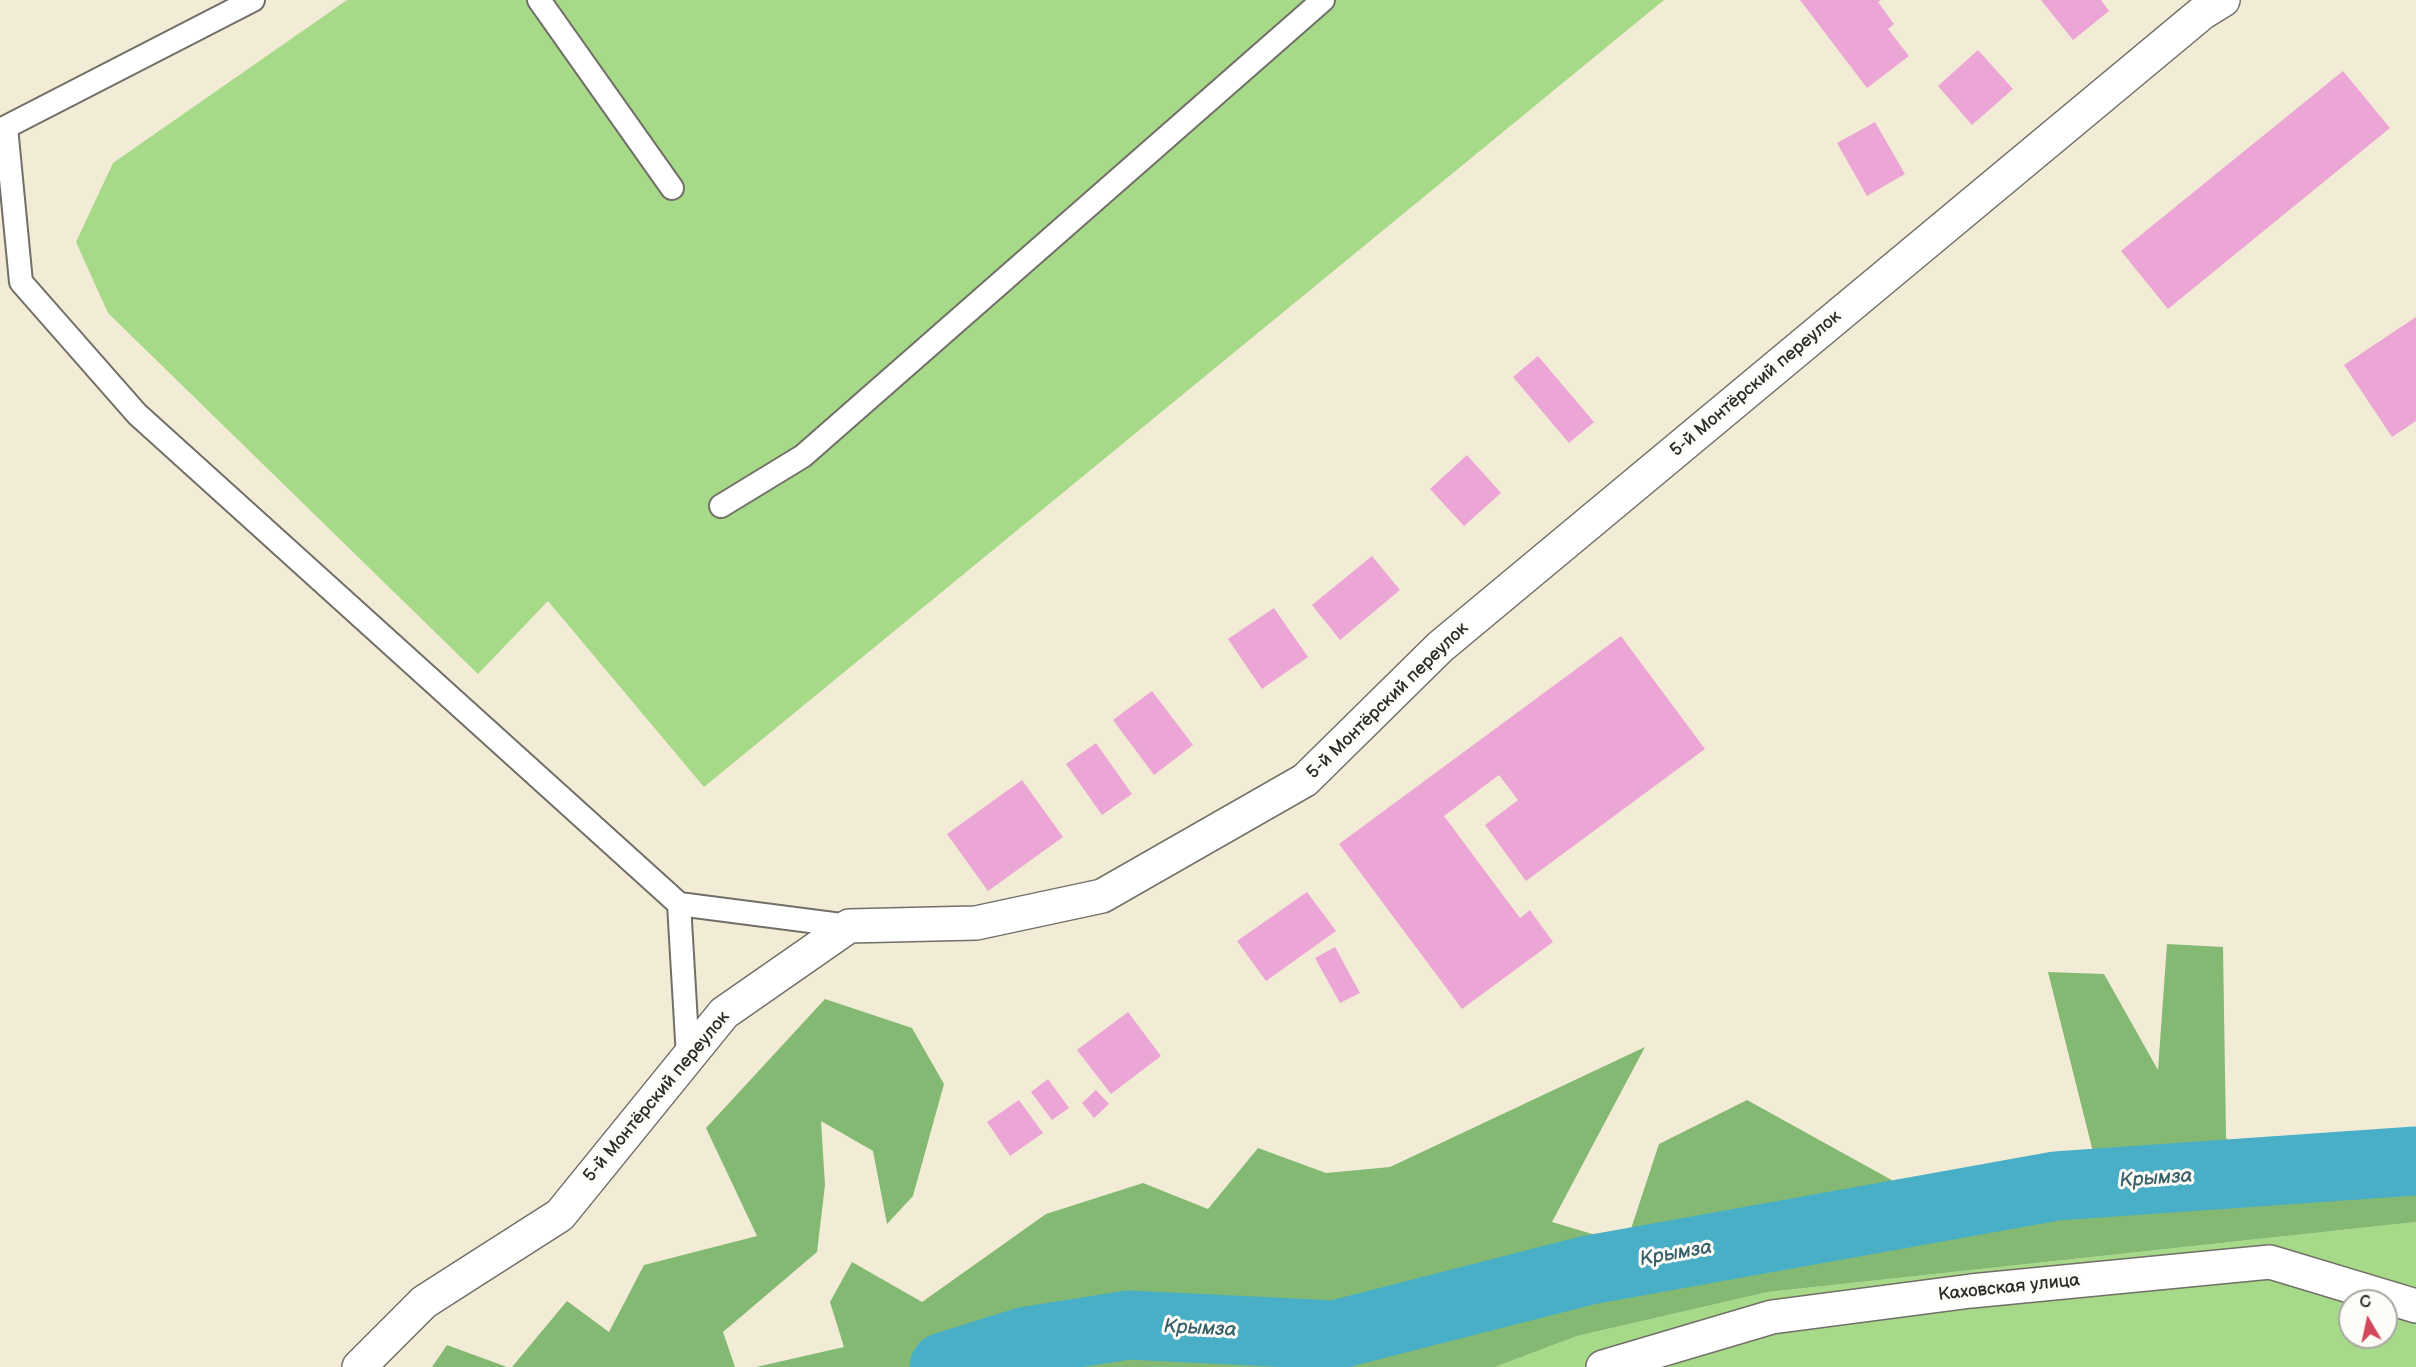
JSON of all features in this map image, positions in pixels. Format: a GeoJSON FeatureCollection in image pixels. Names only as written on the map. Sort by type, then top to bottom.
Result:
{"type":"FeatureCollection","features":[{"type":"Feature","properties":{"kind":"street","name":"5-й Монтёрский переулок"},"geometry":{"type":"LineString","coordinates":[[359,1367],[424,1302],[560,1215],[724,1013],[849,926],[976,923],[1102,896],[1305,780],[1440,647],[2202,13],[2223,0]]}},
{"type":"Feature","properties":{"kind":"street","name":"Каховская улица"},"geometry":{"type":"LineString","coordinates":[[1603,1367],[1772,1317],[1971,1291],[2270,1262],[2416,1306]]}},
{"type":"Feature","properties":{"kind":"lane"},"geometry":{"type":"LineString","coordinates":[[253,0],[6,127],[21,282],[137,414],[679,904],[849,926]]}},
{"type":"Feature","properties":{"kind":"lane"},"geometry":{"type":"LineString","coordinates":[[539,0],[672,188]]}},
{"type":"Feature","properties":{"kind":"lane"},"geometry":{"type":"LineString","coordinates":[[721,506],[803,456],[1323,0]]}},
{"type":"Feature","properties":{"kind":"lane"},"geometry":{"type":"LineString","coordinates":[[679,904],[688,1057]]}},
{"type":"Feature","properties":{"kind":"green space"},"geometry":{"type":"Polygon","coordinates":[[[347,0],[1664,0],[704,787],[548,601],[478,674],[108,313],[76,242],[113,163],[347,0]]]}},
{"type":"Feature","properties":{"kind":"green space"},"geometry":{"type":"Polygon","coordinates":[[[2167,944],[2223,947],[2226,1137],[2250,1193],[2334,1174],[2402,1131],[2416,1136],[2416,1222],[1768,1292],[1577,1336],[1495,1367],[756,1367],[844,1347],[830,1302],[852,1262],[922,1302],[1046,1214],[1143,1183],[1208,1209],[1258,1148],[1326,1173],[1390,1167],[1645,1047],[1552,1222],[1626,1244],[1659,1144],[1747,1100],[1955,1215],[2095,1160],[2048,972],[2104,974],[2158,1070],[2167,944]]]}},
{"type":"Feature","properties":{"kind":"green space"},"geometry":{"type":"Polygon","coordinates":[[[825,999],[912,1028],[944,1084],[913,1196],[887,1224],[873,1151],[821,1121],[825,1185],[817,1252],[723,1332],[735,1367],[512,1367],[567,1301],[609,1332],[644,1265],[757,1236],[706,1128],[825,999]]]}},
{"type":"Feature","properties":{"kind":"green space"},"geometry":{"type":"Polygon","coordinates":[[[2416,1222],[2416,1367],[1495,1367],[1577,1336],[1768,1292],[2416,1222]]]}},
{"type":"Feature","properties":{"kind":"green space"},"geometry":{"type":"Polygon","coordinates":[[[447,1345],[507,1367],[432,1367],[447,1345]]]}},
{"type":"Feature","properties":{"kind":"building"},"geometry":{"type":"Polygon","coordinates":[[[1800,0],[1881,0],[1878,2],[1894,24],[1888,29],[1909,56],[1867,88],[1800,0]]]}},
{"type":"Feature","properties":{"kind":"building"},"geometry":{"type":"Polygon","coordinates":[[[2041,0],[2101,0],[2109,11],[2073,40],[2041,0]]]}},
{"type":"Feature","properties":{"kind":"building"},"geometry":{"type":"Polygon","coordinates":[[[1978,50],[2013,89],[1972,125],[1938,86],[1978,50]]]}},
{"type":"Feature","properties":{"kind":"building"},"geometry":{"type":"Polygon","coordinates":[[[2343,71],[2390,128],[2168,309],[2121,251],[2343,71]]]}},
{"type":"Feature","properties":{"kind":"building"},"geometry":{"type":"Polygon","coordinates":[[[1875,122],[1905,174],[1867,196],[1837,143],[1875,122]]]}},
{"type":"Feature","properties":{"kind":"building"},"geometry":{"type":"Polygon","coordinates":[[[2416,317],[2416,421],[2392,437],[2344,365],[2416,317]]]}},
{"type":"Feature","properties":{"kind":"building"},"geometry":{"type":"Polygon","coordinates":[[[1538,356],[1594,422],[1569,443],[1513,377],[1538,356]]]}},
{"type":"Feature","properties":{"kind":"building"},"geometry":{"type":"Polygon","coordinates":[[[1467,455],[1501,493],[1464,526],[1430,489],[1467,455]]]}},
{"type":"Feature","properties":{"kind":"building"},"geometry":{"type":"Polygon","coordinates":[[[1372,556],[1400,590],[1340,640],[1312,605],[1372,556]]]}},
{"type":"Feature","properties":{"kind":"building"},"geometry":{"type":"Polygon","coordinates":[[[1274,608],[1308,657],[1262,689],[1228,639],[1274,608]]]}},
{"type":"Feature","properties":{"kind":"building"},"geometry":{"type":"Polygon","coordinates":[[[1621,636],[1705,749],[1526,881],[1485,825],[1518,800],[1499,775],[1444,816],[1520,918],[1530,910],[1553,942],[1462,1009],[1339,844],[1621,636]]]}},
{"type":"Feature","properties":{"kind":"building"},"geometry":{"type":"Polygon","coordinates":[[[1152,691],[1193,745],[1154,775],[1113,720],[1152,691]]]}},
{"type":"Feature","properties":{"kind":"building"},"geometry":{"type":"Polygon","coordinates":[[[1096,743],[1132,794],[1102,815],[1066,764],[1096,743]]]}},
{"type":"Feature","properties":{"kind":"building"},"geometry":{"type":"Polygon","coordinates":[[[1022,780],[1063,837],[988,891],[947,834],[1022,780]]]}},
{"type":"Feature","properties":{"kind":"building"},"geometry":{"type":"Polygon","coordinates":[[[1307,892],[1336,931],[1266,981],[1237,941],[1307,892]]]}},
{"type":"Feature","properties":{"kind":"building"},"geometry":{"type":"Polygon","coordinates":[[[1335,947],[1360,993],[1340,1003],[1315,958],[1335,947]]]}},
{"type":"Feature","properties":{"kind":"building"},"geometry":{"type":"Polygon","coordinates":[[[1128,1012],[1161,1056],[1111,1094],[1077,1050],[1128,1012]]]}},
{"type":"Feature","properties":{"kind":"building"},"geometry":{"type":"Polygon","coordinates":[[[1048,1079],[1069,1108],[1052,1120],[1031,1092],[1048,1079]]]}},
{"type":"Feature","properties":{"kind":"building"},"geometry":{"type":"Polygon","coordinates":[[[1096,1090],[1109,1104],[1094,1118],[1082,1103],[1096,1090]]]}},
{"type":"Feature","properties":{"kind":"building"},"geometry":{"type":"Polygon","coordinates":[[[1019,1100],[1043,1133],[1010,1156],[987,1122],[1019,1100]]]}},
{"type":"Feature","properties":{"kind":"waterway","name":"Крымза"},"geometry":{"type":"LineString","coordinates":[[944,1367],[1027,1341],[1128,1325],[1335,1335],[1589,1270],[2056,1186],[2416,1161]]}}]}
